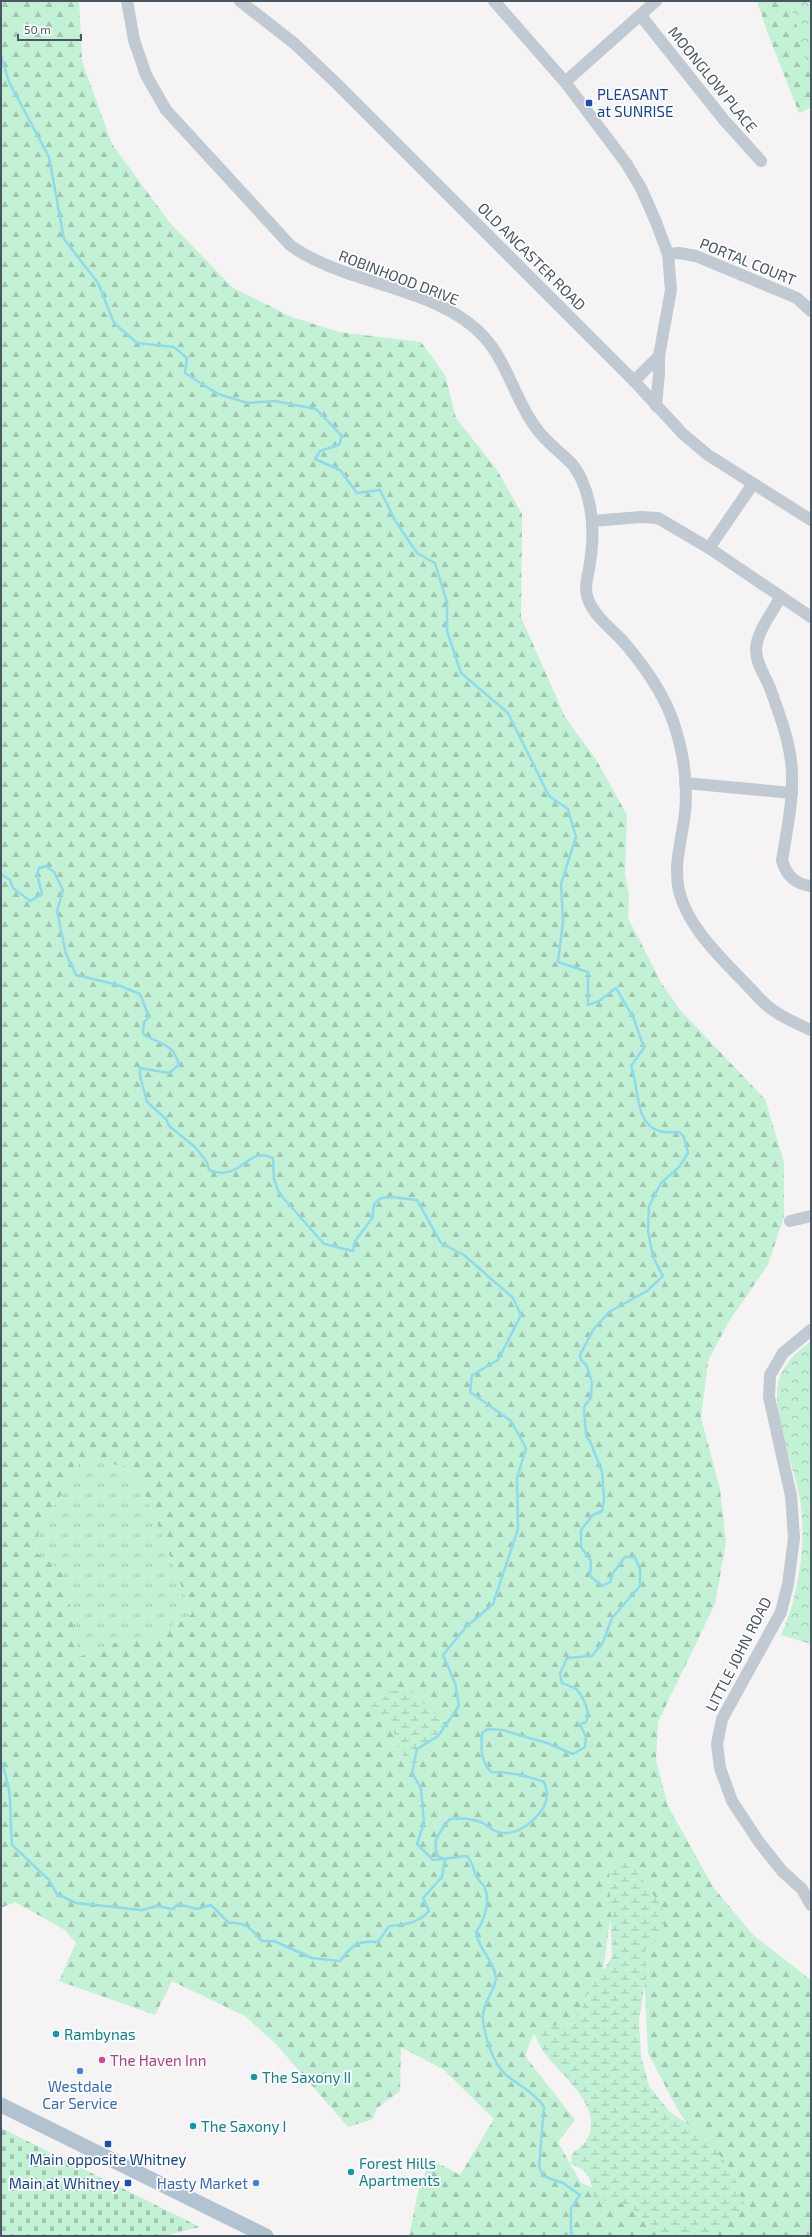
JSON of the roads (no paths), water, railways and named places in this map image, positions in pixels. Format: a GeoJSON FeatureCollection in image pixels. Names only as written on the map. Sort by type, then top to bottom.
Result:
{"type":"FeatureCollection","features":[{"type":"Feature","properties":{"kind":"main road"},"geometry":{"type":"LineString","coordinates":[[1,2105],[243,2231],[266,2236]]}},
{"type":"Feature","properties":{"kind":"street","name":"ROBINHOOD DRIVE"},"geometry":{"type":"LineString","coordinates":[[127,1],[134,40],[146,75],[166,110],[189,137],[290,245],[305,256],[329,267],[444,308],[464,320],[485,339],[510,379],[519,401],[536,429],[571,462],[584,485],[592,521],[589,570],[585,585],[588,601],[641,662],[660,691],[681,751],[685,783],[685,814],[678,862],[679,890],[690,916],[705,939],[768,1007],[790,1021],[811,1030]]}},
{"type":"Feature","properties":{"kind":"street","name":"OLD ANCASTER ROAD"},"geometry":{"type":"LineString","coordinates":[[240,1],[295,44],[337,84],[634,381],[656,406],[708,455],[811,520]]}},
{"type":"Feature","properties":{"kind":"street"},"geometry":{"type":"LineString","coordinates":[[494,1],[565,82],[626,163],[640,188],[668,254],[671,290],[663,342],[659,356],[656,406]]}},
{"type":"Feature","properties":{"kind":"street"},"geometry":{"type":"LineString","coordinates":[[565,82],[641,16],[656,1]]}},
{"type":"Feature","properties":{"kind":"street","name":"MOONGLOW PLACE"},"geometry":{"type":"LineString","coordinates":[[641,16],[724,120],[761,161]]}},
{"type":"Feature","properties":{"kind":"street","name":"PORTAL COURT"},"geometry":{"type":"LineString","coordinates":[[668,254],[679,253],[696,256],[798,298],[811,311]]}},
{"type":"Feature","properties":{"kind":"street"},"geometry":{"type":"LineString","coordinates":[[634,381],[659,356]]}},
{"type":"Feature","properties":{"kind":"street"},"geometry":{"type":"LineString","coordinates":[[709,548],[753,484]]}},
{"type":"Feature","properties":{"kind":"street"},"geometry":{"type":"LineString","coordinates":[[592,521],[642,517],[658,518],[709,548],[780,598],[811,617]]}},
{"type":"Feature","properties":{"kind":"street"},"geometry":{"type":"LineString","coordinates":[[780,598],[761,634],[756,650],[759,665],[769,686],[784,730],[790,760],[792,793],[782,861],[786,872],[792,879],[802,885],[811,886]]}},
{"type":"Feature","properties":{"kind":"street"},"geometry":{"type":"LineString","coordinates":[[685,783],[792,793]]}},
{"type":"Feature","properties":{"kind":"street"},"geometry":{"type":"LineString","coordinates":[[790,1221],[811,1216]]}},
{"type":"Feature","properties":{"kind":"street","name":"LITTLE JOHN ROAD"},"geometry":{"type":"LineString","coordinates":[[811,1330],[783,1353],[770,1375],[769,1397],[791,1496],[794,1538],[788,1584],[781,1612],[722,1719],[717,1744],[720,1768],[732,1802],[758,1842],[782,1871],[807,1885],[811,1905]]}},
{"type":"Feature","properties":{"kind":"waterway"},"geometry":{"type":"LineString","coordinates":[[1,56],[9,82],[49,157],[64,239],[98,283],[114,323],[137,343],[174,347],[187,358],[185,373],[218,394],[248,403],[275,401],[316,409],[342,436],[339,445],[320,451],[315,459],[340,470],[357,493],[380,490],[396,522],[417,553],[435,563],[447,602],[447,631],[461,673],[508,713],[549,796],[568,809],[576,837],[561,884],[563,922],[558,962],[588,972],[588,1005],[599,1001],[616,988],[634,1019],[644,1048],[631,1066],[642,1113],[646,1121],[652,1127],[662,1132],[679,1132],[684,1137],[688,1153],[679,1167],[661,1183],[649,1206],[648,1231],[653,1257],[663,1276],[647,1291],[609,1312],[593,1330],[580,1355],[581,1360],[587,1366],[592,1383],[591,1397],[584,1407],[586,1436],[590,1441],[602,1472],[604,1499],[602,1511],[593,1515],[581,1530],[581,1547],[591,1561],[590,1576],[602,1586],[610,1582],[613,1573],[625,1557],[635,1557],[640,1569],[640,1586],[612,1618],[603,1642],[592,1656],[567,1658],[560,1674],[562,1683],[577,1690],[586,1706],[588,1714],[586,1722],[580,1724],[586,1737],[585,1747],[573,1754],[547,1743],[502,1730],[488,1729],[482,1733],[483,1759],[487,1768],[491,1772],[518,1774],[544,1782],[547,1792],[546,1801],[543,1808],[532,1821],[525,1827],[509,1833],[496,1832],[483,1823],[470,1819],[450,1819],[436,1841],[438,1856],[445,1860]]}},
{"type":"Feature","properties":{"kind":"waterway"},"geometry":{"type":"LineString","coordinates":[[1,874],[10,880],[13,888],[30,901],[42,894],[37,874],[39,868],[46,866],[54,872],[63,890],[57,911],[66,954],[76,975],[118,985],[140,994],[149,1017],[144,1022],[143,1034],[170,1048],[174,1052],[179,1065],[169,1073],[140,1068],[140,1076],[147,1102],[166,1119],[169,1126],[195,1147],[207,1162],[209,1170],[220,1173],[229,1172],[257,1156],[264,1155],[273,1158],[274,1179],[279,1193],[324,1244],[353,1251],[355,1241],[373,1217],[373,1208],[376,1202],[386,1197],[417,1200],[441,1243],[464,1255],[513,1298],[521,1315],[498,1360],[472,1375],[470,1392],[511,1421],[526,1448],[517,1478],[518,1529],[493,1604],[466,1627],[443,1655],[455,1683],[459,1706],[438,1736],[417,1749],[412,1773],[421,1788],[424,1823],[417,1844],[433,1860],[467,1856],[472,1863],[476,1876],[484,1886],[487,1897],[486,1910],[482,1922],[476,1932],[477,1938],[495,1972],[496,1978],[494,1987],[484,2008],[483,2021],[486,2034],[493,2057],[501,2069],[505,2074],[536,2097],[544,2107],[539,2166],[543,2176],[563,2183],[580,2195],[571,2208],[571,2233],[574,2236]]}},
{"type":"Feature","properties":{"kind":"waterway"},"geometry":{"type":"LineString","coordinates":[[1,1762],[8,1784],[12,1845],[49,1880],[57,1894],[76,1903],[142,1910],[157,1906],[173,1909],[178,1904],[197,1909],[211,1905],[229,1923],[240,1923],[248,1927],[262,1941],[274,1941],[312,1958],[340,1961],[352,1947],[365,1942],[378,1942],[389,1926],[411,1923],[421,1918],[429,1911],[423,1898],[442,1877],[445,1860]]}},
{"type":"Feature","properties":{"kind":"place","name":"PLEASANT at SUNRISE"},"geometry":{"type":"Point","coordinates":[589,103]}},
{"type":"Feature","properties":{"kind":"place","name":"Rambynas"},"geometry":{"type":"Point","coordinates":[56,2034]}},
{"type":"Feature","properties":{"kind":"place","name":"The Haven Inn"},"geometry":{"type":"Point","coordinates":[102,2060]}},
{"type":"Feature","properties":{"kind":"place","name":"Westdale Car Service"},"geometry":{"type":"Point","coordinates":[80,2071]}},
{"type":"Feature","properties":{"kind":"place","name":"The Saxony II"},"geometry":{"type":"Point","coordinates":[254,2077]}},
{"type":"Feature","properties":{"kind":"place","name":"The Saxony I"},"geometry":{"type":"Point","coordinates":[193,2126]}},
{"type":"Feature","properties":{"kind":"place","name":"Main opposite Whitney"},"geometry":{"type":"Point","coordinates":[108,2144]}},
{"type":"Feature","properties":{"kind":"place","name":"Forest Hills Apartments"},"geometry":{"type":"Point","coordinates":[351,2172]}},
{"type":"Feature","properties":{"kind":"place","name":"Main at Whitney"},"geometry":{"type":"Point","coordinates":[128,2183]}},
{"type":"Feature","properties":{"kind":"place","name":"Hasty Market"},"geometry":{"type":"Point","coordinates":[256,2183]}}]}
